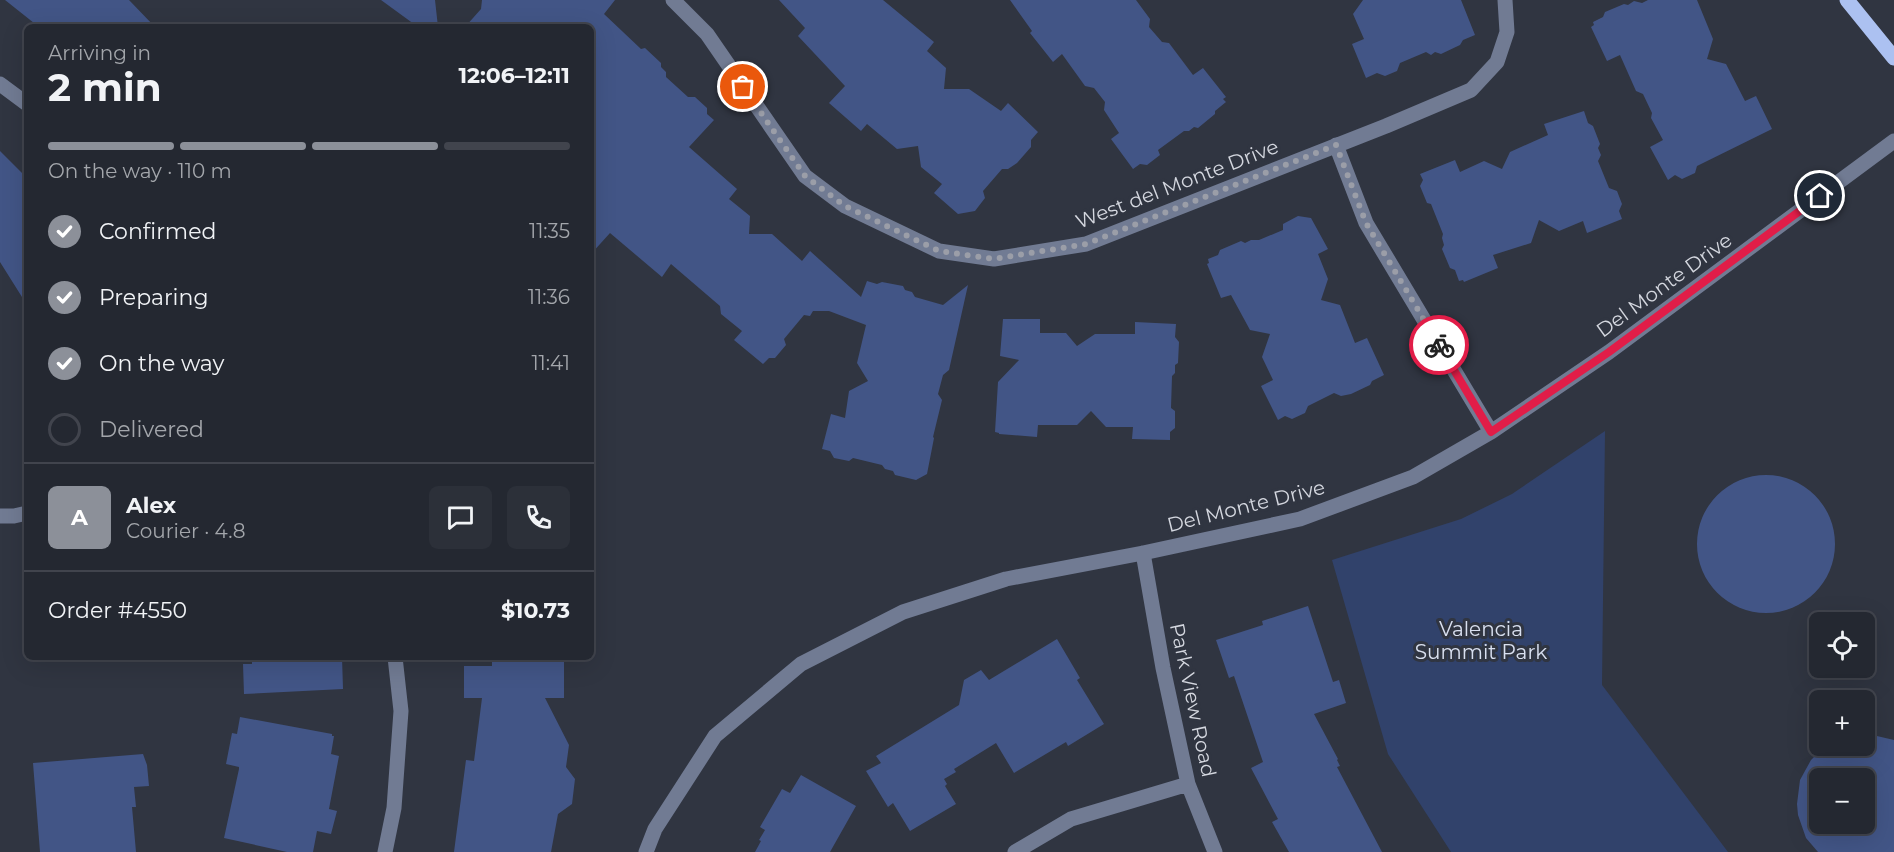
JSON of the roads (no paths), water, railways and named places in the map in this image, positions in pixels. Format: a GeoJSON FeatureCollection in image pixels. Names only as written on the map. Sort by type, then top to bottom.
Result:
{"type":"FeatureCollection","features":[{"type":"Feature","properties":{"kind":"main road"},"geometry":{"type":"LineString","coordinates":[[1847,0],[1894,58]]}},
{"type":"Feature","properties":{"kind":"street","name":"West del Monte Drive"},"geometry":{"type":"LineString","coordinates":[[673,0],[706,34],[805,176],[845,206],[939,251],[994,259],[1086,244],[1471,90],[1497,62],[1507,32],[1505,0]]}},
{"type":"Feature","properties":{"kind":"street"},"geometry":{"type":"LineString","coordinates":[[0,84],[24,102]]}},
{"type":"Feature","properties":{"kind":"street","name":"Del Monte Drive"},"geometry":{"type":"LineString","coordinates":[[646,852],[656,829],[715,736],[801,664],[903,612],[1006,579],[1143,554],[1300,519],[1413,477],[1491,432],[1609,352],[1894,141]]}},
{"type":"Feature","properties":{"kind":"street"},"geometry":{"type":"LineString","coordinates":[[1336,145],[1366,223],[1491,432]]}},
{"type":"Feature","properties":{"kind":"street"},"geometry":{"type":"LineString","coordinates":[[0,516],[24,514]]}},
{"type":"Feature","properties":{"kind":"street","name":"Park View Road"},"geometry":{"type":"LineString","coordinates":[[1143,554],[1162,668],[1188,784],[1215,852]]}},
{"type":"Feature","properties":{"kind":"street"},"geometry":{"type":"LineString","coordinates":[[386,852],[394,808],[401,711],[395,660]]}},
{"type":"Feature","properties":{"kind":"street"},"geometry":{"type":"LineString","coordinates":[[1015,852],[1071,819],[1188,784]]}},
{"type":"Feature","properties":{"kind":"park label","name":"Valencia Summit Park"},"geometry":{"type":"Point","coordinates":[1481,640]}}]}
